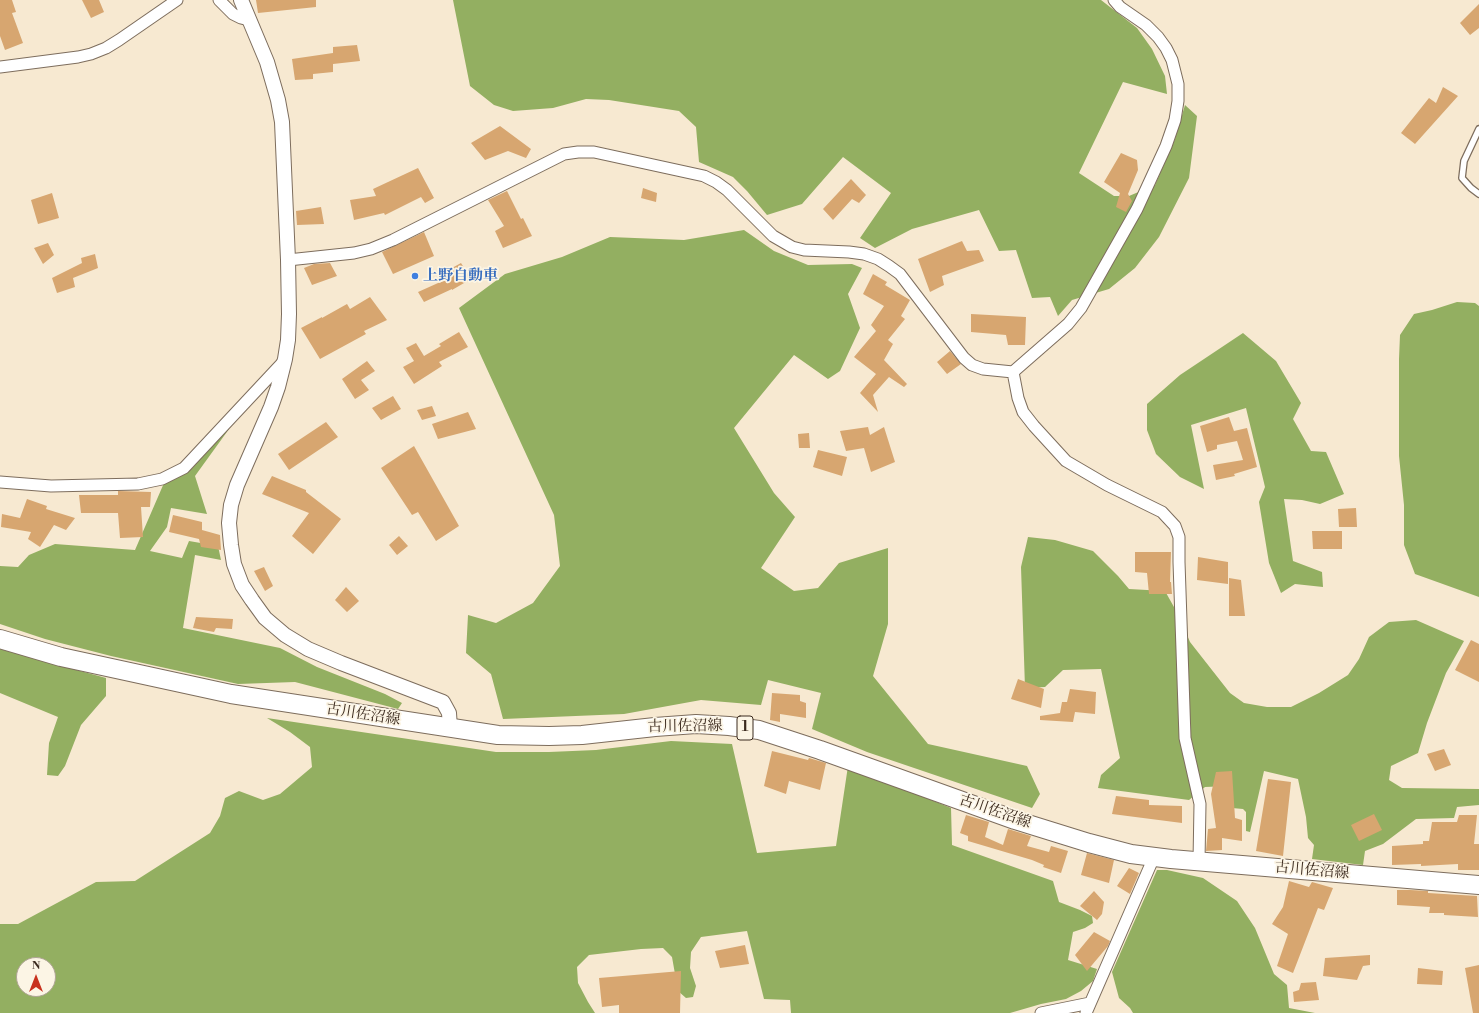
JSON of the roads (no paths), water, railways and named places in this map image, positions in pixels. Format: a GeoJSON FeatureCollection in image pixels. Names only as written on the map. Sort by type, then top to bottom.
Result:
{"type":"FeatureCollection","features":[{"type":"Feature","properties":{"kind":"main road","name":"古川佐沼線"},"geometry":{"type":"LineString","coordinates":[[0,639],[61,657],[231,694],[498,735],[582,735],[696,724],[759,730],[1052,832],[1131,854],[1479,885]]}},
{"type":"Feature","properties":{"kind":"street"},"geometry":{"type":"LineString","coordinates":[[0,67],[91,54],[106,48],[119,40],[177,0]]}},
{"type":"Feature","properties":{"kind":"street"},"geometry":{"type":"LineString","coordinates":[[220,0],[233,14],[249,20]]}},
{"type":"Feature","properties":{"kind":"street"},"geometry":{"type":"LineString","coordinates":[[241,0],[267,62],[278,100],[284,142],[289,314],[288,340],[278,388],[237,484],[231,505],[229,523],[230,545],[234,564],[242,585],[265,618],[285,635],[308,649],[341,663],[443,702],[449,713],[450,728]]}},
{"type":"Feature","properties":{"kind":"street"},"geometry":{"type":"LineString","coordinates":[[288,260],[354,253],[371,249],[394,240],[564,154],[594,152],[704,176],[727,190],[773,236],[792,247],[804,250],[864,254],[878,259],[900,274],[964,358],[972,365],[983,369],[1013,372],[1068,324],[1081,308],[1137,209],[1166,146],[1174,120],[1178,101],[1178,84],[1172,60],[1158,37],[1146,25],[1114,0]]}},
{"type":"Feature","properties":{"kind":"street"},"geometry":{"type":"LineString","coordinates":[[0,482],[51,486],[138,484],[162,479],[184,468],[285,359]]}},
{"type":"Feature","properties":{"kind":"street"},"geometry":{"type":"LineString","coordinates":[[1013,372],[1018,398],[1023,412],[1066,461],[1107,485],[1162,512],[1175,526],[1179,537],[1185,738],[1200,804],[1199,861]]}},
{"type":"Feature","properties":{"kind":"street"},"geometry":{"type":"LineString","coordinates":[[1041,1013],[1088,1008],[1154,857]]}},
{"type":"Feature","properties":{"kind":"lane"},"geometry":{"type":"LineString","coordinates":[[1479,129],[1464,162],[1462,178],[1479,194]]}},
{"type":"Feature","properties":{"kind":"place","name":"上野自動車"},"geometry":{"type":"Point","coordinates":[415,276]}}]}
